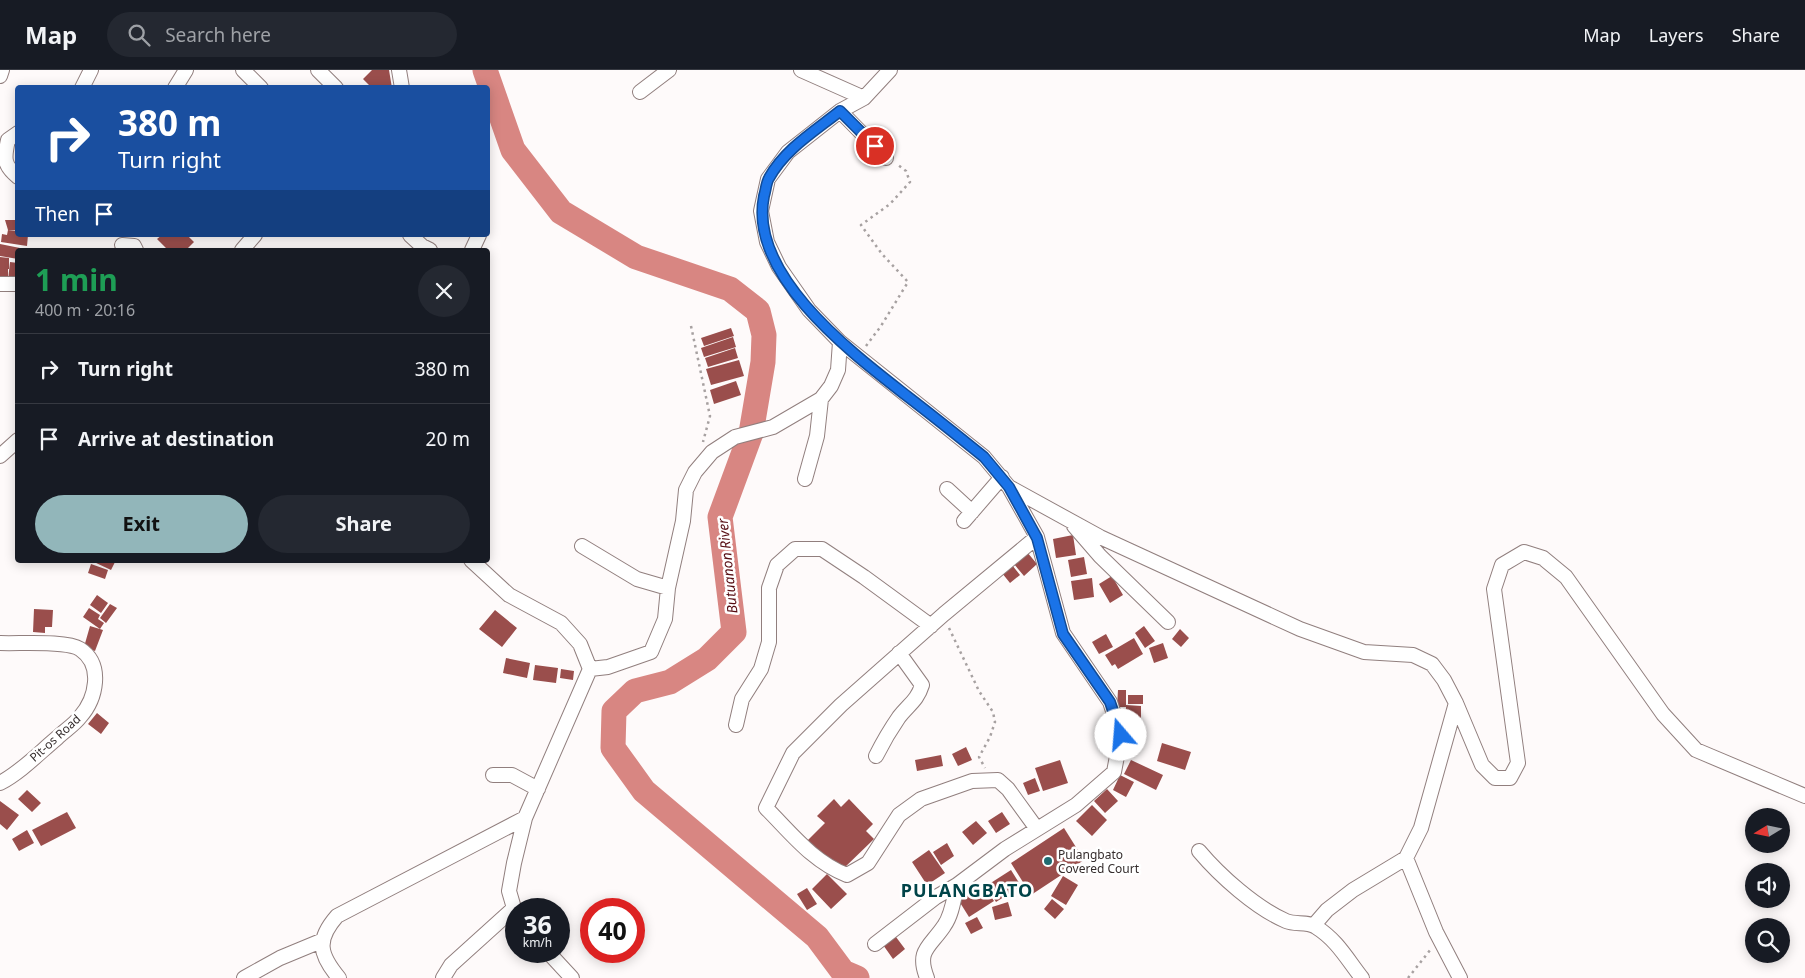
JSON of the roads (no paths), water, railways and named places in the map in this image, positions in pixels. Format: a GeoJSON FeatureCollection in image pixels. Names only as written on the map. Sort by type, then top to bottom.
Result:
{"type":"FeatureCollection","features":[{"type":"Feature","properties":{"kind":"street"},"geometry":{"type":"LineString","coordinates":[[0,76],[2,70]]}},
{"type":"Feature","properties":{"kind":"street"},"geometry":{"type":"LineString","coordinates":[[84,85],[91,70]]}},
{"type":"Feature","properties":{"kind":"street"},"geometry":{"type":"LineString","coordinates":[[177,85],[186,70]]}},
{"type":"Feature","properties":{"kind":"street"},"geometry":{"type":"LineString","coordinates":[[243,70],[255,85]]}},
{"type":"Feature","properties":{"kind":"street"},"geometry":{"type":"LineString","coordinates":[[318,70],[333,85]]}},
{"type":"Feature","properties":{"kind":"street"},"geometry":{"type":"LineString","coordinates":[[399,70],[402,85]]}},
{"type":"Feature","properties":{"kind":"street"},"geometry":{"type":"LineString","coordinates":[[640,92],[669,70]]}},
{"type":"Feature","properties":{"kind":"street"},"geometry":{"type":"LineString","coordinates":[[800,70],[864,98]]}},
{"type":"Feature","properties":{"kind":"street"},"geometry":{"type":"LineString","coordinates":[[875,944],[936,897],[1005,849],[1076,805],[1114,772],[1121,735],[1110,702],[1063,634],[1037,538],[1006,482],[984,457],[858,358],[808,310],[778,267],[767,242],[761,211],[768,179],[788,152],[840,111],[864,98],[890,70]]}},
{"type":"Feature","properties":{"kind":"street"},"geometry":{"type":"LineString","coordinates":[[840,111],[886,158]]}},
{"type":"Feature","properties":{"kind":"street"},"geometry":{"type":"LineString","coordinates":[[15,135],[8,140],[5,154],[8,169],[15,175]]}},
{"type":"Feature","properties":{"kind":"street"},"geometry":{"type":"LineString","coordinates":[[131,247],[141,237]]}},
{"type":"Feature","properties":{"kind":"street"},"geometry":{"type":"LineString","coordinates":[[244,248],[253,237]]}},
{"type":"Feature","properties":{"kind":"street"},"geometry":{"type":"LineString","coordinates":[[412,237],[426,248]]}},
{"type":"Feature","properties":{"kind":"street"},"geometry":{"type":"LineString","coordinates":[[0,284],[15,284]]}},
{"type":"Feature","properties":{"kind":"street"},"geometry":{"type":"LineString","coordinates":[[590,669],[608,668],[651,652],[665,618],[668,588],[683,521],[686,490],[694,472],[712,452],[735,437],[773,427],[821,399],[832,386],[838,370],[840,342]]}},
{"type":"Feature","properties":{"kind":"street"},"geometry":{"type":"LineString","coordinates":[[805,479],[817,436],[821,399]]}},
{"type":"Feature","properties":{"kind":"street"},"geometry":{"type":"LineString","coordinates":[[0,456],[15,443]]}},
{"type":"Feature","properties":{"kind":"street"},"geometry":{"type":"LineString","coordinates":[[947,489],[968,517],[1006,482]]}},
{"type":"Feature","properties":{"kind":"street"},"geometry":{"type":"LineString","coordinates":[[1006,482],[1100,537],[1300,629],[1364,652],[1413,655],[1432,664],[1444,680],[1456,703],[1482,765],[1495,778],[1510,778],[1518,762],[1494,589],[1502,565],[1524,552],[1544,558],[1566,577],[1663,714],[1696,750],[1805,796]]}},
{"type":"Feature","properties":{"kind":"street"},"geometry":{"type":"LineString","coordinates":[[1071,521],[1100,556],[1168,622]]}},
{"type":"Feature","properties":{"kind":"street"},"geometry":{"type":"LineString","coordinates":[[1037,538],[944,614],[842,705],[794,753],[766,808],[807,851],[832,869],[847,875],[868,862],[899,815],[921,799],[972,781],[998,780],[1008,789],[1037,829]]}},
{"type":"Feature","properties":{"kind":"street"},"geometry":{"type":"LineString","coordinates":[[582,546],[637,579],[668,588]]}},
{"type":"Feature","properties":{"kind":"street"},"geometry":{"type":"LineString","coordinates":[[736,725],[742,699],[761,669],[769,642],[769,588],[777,565],[795,549],[822,549],[932,626]]}},
{"type":"Feature","properties":{"kind":"street"},"geometry":{"type":"LineString","coordinates":[[474,563],[509,595],[561,623],[580,644],[590,669],[525,818],[509,890],[511,898]]}},
{"type":"Feature","properties":{"kind":"street","name":"Pit-os Road"},"geometry":{"type":"LineString","coordinates":[[0,643],[58,644],[80,649],[92,662],[96,680],[93,696],[80,717],[27,763],[0,783]]}},
{"type":"Feature","properties":{"kind":"street"},"geometry":{"type":"LineString","coordinates":[[876,756],[885,736],[900,715],[918,696],[922,684],[899,653]]}},
{"type":"Feature","properties":{"kind":"street"},"geometry":{"type":"LineString","coordinates":[[1314,925],[1328,910],[1353,890],[1406,858],[1421,828],[1456,703]]}},
{"type":"Feature","properties":{"kind":"street"},"geometry":{"type":"LineString","coordinates":[[493,775],[512,775],[538,789]]}},
{"type":"Feature","properties":{"kind":"street"},"geometry":{"type":"LineString","coordinates":[[244,978],[280,958],[320,941],[326,928],[336,916],[525,818]]}},
{"type":"Feature","properties":{"kind":"street"},"geometry":{"type":"LineString","coordinates":[[1199,851],[1210,865],[1265,909],[1288,922],[1314,925],[1338,943],[1362,978]]}},
{"type":"Feature","properties":{"kind":"street"},"geometry":{"type":"LineString","coordinates":[[1406,858],[1436,932],[1460,978]]}},
{"type":"Feature","properties":{"kind":"street"},"geometry":{"type":"LineString","coordinates":[[927,978],[922,966],[923,952],[945,926],[957,884]]}},
{"type":"Feature","properties":{"kind":"street"},"geometry":{"type":"LineString","coordinates":[[442,978],[451,964],[505,920]]}},
{"type":"Feature","properties":{"kind":"street"},"geometry":{"type":"LineString","coordinates":[[320,941],[324,953],[338,978]]}},
{"type":"Feature","properties":{"kind":"street"},"geometry":{"type":"LineString","coordinates":[[558,963],[572,978]]}},
{"type":"Feature","properties":{"kind":"waterway","name":"Butuanon River"},"geometry":{"type":"LineString","coordinates":[[485,70],[513,150],[561,212],[636,257],[730,289],[758,311],[764,335],[763,362],[751,433],[720,517],[734,632],[707,659],[670,682],[635,691],[614,711],[613,748],[644,791],[817,937],[843,972],[857,978]]}},
{"type":"Feature","properties":{"kind":"place","name":"Pulangbato Covered Court"},"geometry":{"type":"Point","coordinates":[1048,861]}},
{"type":"Feature","properties":{"kind":"district","name":"PULANGBATO"},"geometry":{"type":"Point","coordinates":[967,890]}}]}
